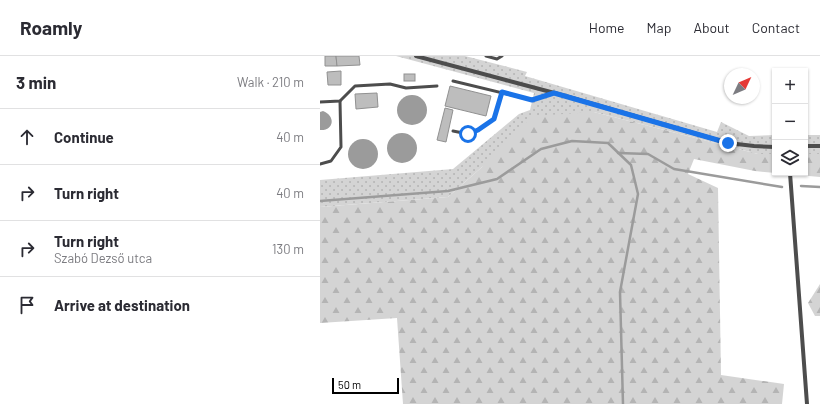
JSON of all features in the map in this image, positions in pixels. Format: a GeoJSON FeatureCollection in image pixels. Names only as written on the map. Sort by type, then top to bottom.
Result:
{"type":"FeatureCollection","features":[{"type":"Feature","properties":{"kind":"street"},"geometry":{"type":"LineString","coordinates":[[416,56],[554,93],[728,143],[772,147]]}},
{"type":"Feature","properties":{"kind":"street"},"geometry":{"type":"LineString","coordinates":[[808,146],[820,146]]}},
{"type":"Feature","properties":{"kind":"street"},"geometry":{"type":"LineString","coordinates":[[790,176],[807,404]]}},
{"type":"Feature","properties":{"kind":"lane"},"geometry":{"type":"LineString","coordinates":[[486,56],[497,58],[502,56]]}},
{"type":"Feature","properties":{"kind":"lane"},"geometry":{"type":"LineString","coordinates":[[453,81],[532,100],[554,93]]}},
{"type":"Feature","properties":{"kind":"lane"},"geometry":{"type":"LineString","coordinates":[[320,102],[340,101],[355,86],[390,84],[406,88],[437,86]]}},
{"type":"Feature","properties":{"kind":"lane"},"geometry":{"type":"LineString","coordinates":[[453,131],[468,134],[478,130],[494,119],[502,92]]}},
{"type":"Feature","properties":{"kind":"lane"},"geometry":{"type":"LineString","coordinates":[[320,164],[331,161],[341,147],[340,101]]}},
{"type":"Feature","properties":{"kind":"green space"},"geometry":{"type":"Polygon","coordinates":[[[396,56],[465,56],[527,72],[525,76],[717,132],[721,122],[749,136],[772,135],[772,154],[758,154],[594,112],[482,167],[448,197],[320,207],[320,180],[453,169],[519,114],[530,110],[534,93],[396,56]]]}},
{"type":"Feature","properties":{"kind":"green space"},"geometry":{"type":"Polygon","coordinates":[[[594,112],[758,154],[772,154],[772,173],[755,171],[694,159],[688,174],[718,188],[721,375],[784,384],[782,404],[403,404],[397,318],[320,323],[320,207],[448,197],[482,167],[533,116],[594,112]]]}},
{"type":"Feature","properties":{"kind":"green space"},"geometry":{"type":"Polygon","coordinates":[[[808,135],[820,135],[820,154],[808,154],[808,135]]]}},
{"type":"Feature","properties":{"kind":"green space"},"geometry":{"type":"Polygon","coordinates":[[[808,154],[820,154],[820,177],[808,176],[808,154]]]}},
{"type":"Feature","properties":{"kind":"green space"},"geometry":{"type":"Polygon","coordinates":[[[820,284],[820,316],[815,316],[808,303],[820,284]]]}},
{"type":"Feature","properties":{"kind":"shaded area"},"geometry":{"type":"Polygon","coordinates":[[[412,95],[418,96],[426,104],[426,116],[418,124],[412,125],[406,124],[398,116],[397,110],[398,104],[406,96],[412,95]]]}},
{"type":"Feature","properties":{"kind":"shaded area"},"geometry":{"type":"Polygon","coordinates":[[[323,111],[330,116],[332,123],[331,126],[325,130],[320,130],[320,112],[323,111]]]}},
{"type":"Feature","properties":{"kind":"shaded area"},"geometry":{"type":"Polygon","coordinates":[[[402,133],[408,134],[416,142],[416,154],[408,162],[402,163],[396,162],[388,154],[387,148],[388,142],[396,134],[402,133]]]}},
{"type":"Feature","properties":{"kind":"shaded area"},"geometry":{"type":"Polygon","coordinates":[[[363,139],[369,140],[377,148],[377,160],[369,168],[363,169],[357,168],[349,160],[348,154],[349,148],[357,140],[363,139]]]}},
{"type":"Feature","properties":{"kind":"building"},"geometry":{"type":"Polygon","coordinates":[[[325,56],[336,56],[337,66],[325,66],[325,56]]]}},
{"type":"Feature","properties":{"kind":"building"},"geometry":{"type":"Polygon","coordinates":[[[336,56],[359,56],[360,65],[337,66],[336,56]]]}},
{"type":"Feature","properties":{"kind":"building"},"geometry":{"type":"Polygon","coordinates":[[[341,71],[341,85],[328,85],[327,72],[341,71]]]}},
{"type":"Feature","properties":{"kind":"building"},"geometry":{"type":"Polygon","coordinates":[[[404,74],[415,74],[415,81],[404,81],[404,74]]]}},
{"type":"Feature","properties":{"kind":"building"},"geometry":{"type":"Polygon","coordinates":[[[450,86],[491,96],[486,116],[445,106],[450,86]]]}},
{"type":"Feature","properties":{"kind":"building"},"geometry":{"type":"Polygon","coordinates":[[[377,93],[378,107],[356,109],[355,94],[377,93]]]}},
{"type":"Feature","properties":{"kind":"building"},"geometry":{"type":"Polygon","coordinates":[[[445,108],[453,110],[446,142],[437,140],[445,108]]]}},
{"type":"Feature","properties":{"kind":"waterway"},"geometry":{"type":"LineString","coordinates":[[320,201],[448,191],[497,179],[541,149],[572,141],[608,143],[631,165],[638,194],[620,292],[623,404]]}},
{"type":"Feature","properties":{"kind":"waterway"},"geometry":{"type":"LineString","coordinates":[[618,153],[648,154],[674,169],[782,187]]}},
{"type":"Feature","properties":{"kind":"waterway"},"geometry":{"type":"LineString","coordinates":[[801,186],[820,187]]}},
{"type":"Feature","properties":{"kind":"route"},"geometry":{"type":"LineString","coordinates":[[468,134],[478,130],[494,119],[502,92],[532,100],[554,93],[728,143]]}}]}
